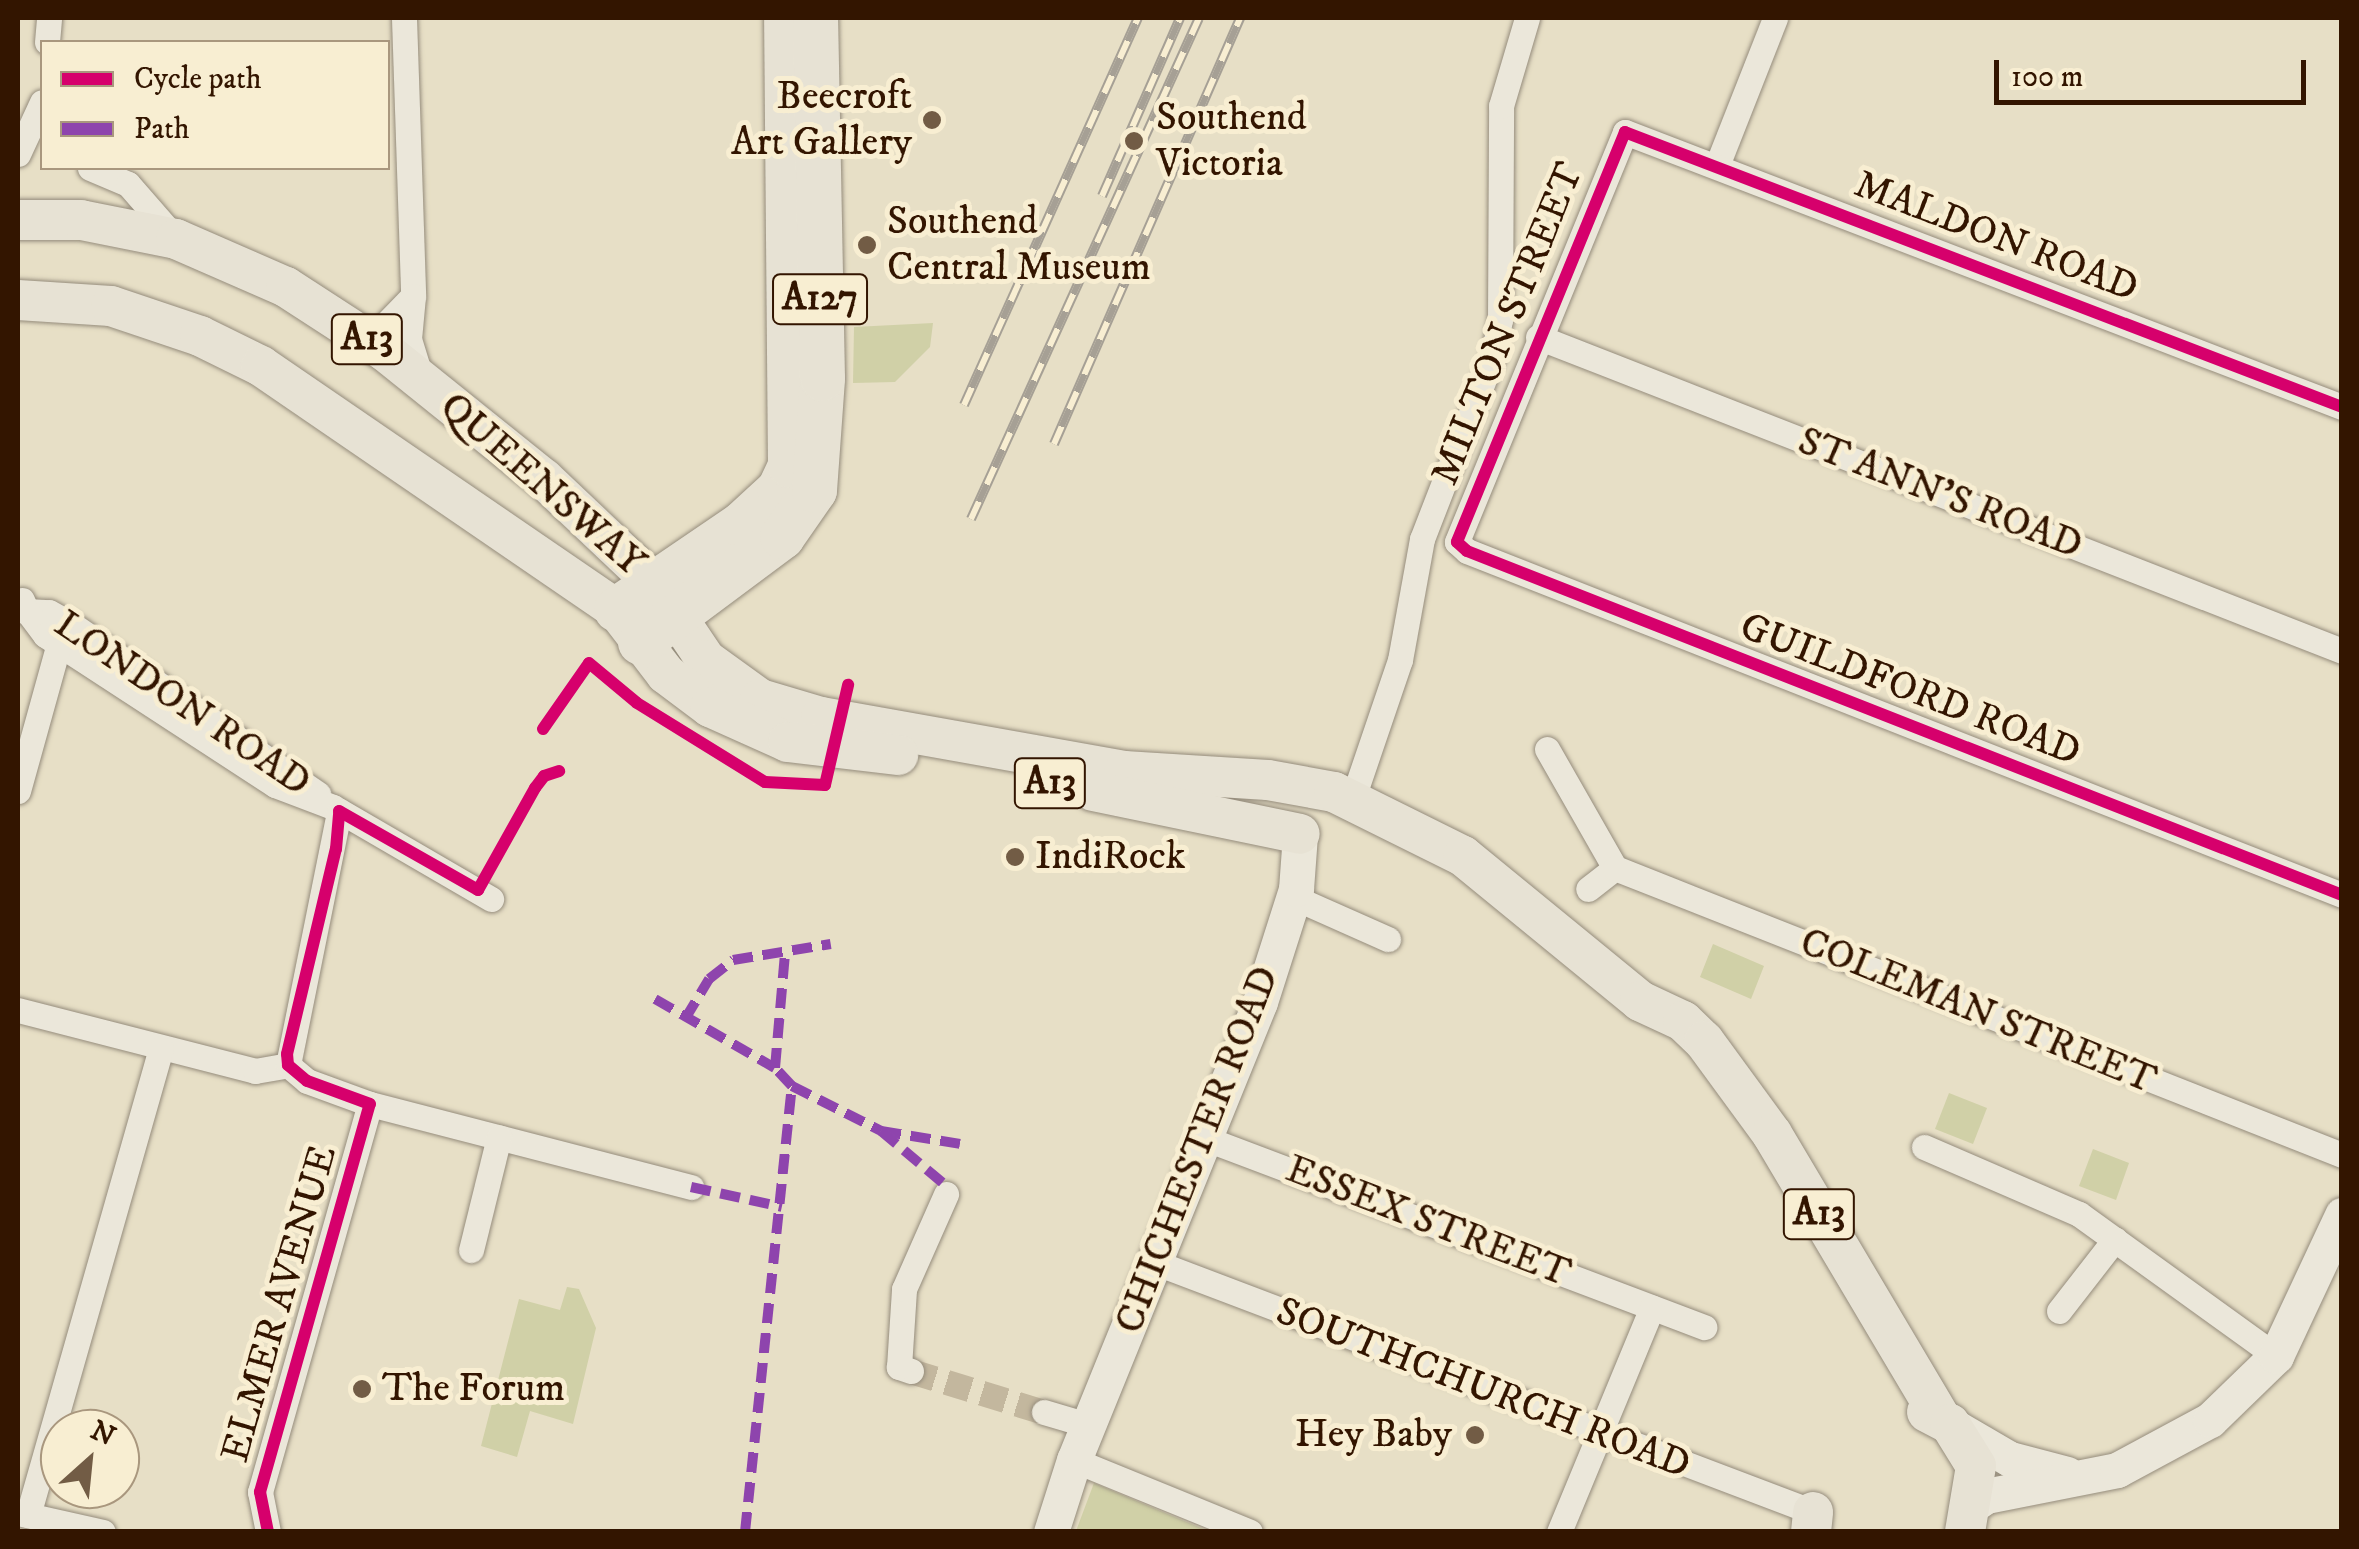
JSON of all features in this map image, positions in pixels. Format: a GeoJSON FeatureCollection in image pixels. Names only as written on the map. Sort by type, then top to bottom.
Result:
{"type":"FeatureCollection","features":[{"type":"Feature","properties":{"kind":"highway","name":"A127"},"geometry":{"type":"LineString","coordinates":[[666,600],[779,489],[790,465],[786,18]]}},
{"type":"Feature","properties":{"kind":"highway","name":"A127"},"geometry":{"type":"LineString","coordinates":[[628,625],[782,536],[804,512],[820,466],[815,18]]}},
{"type":"Feature","properties":{"kind":"main road","name":"QUEENSWAY"},"geometry":{"type":"LineString","coordinates":[[18,220],[81,220],[176,239],[286,286],[422,381],[544,479],[666,600],[706,660],[729,680],[800,712],[1124,771],[1268,780],[1353,798],[1498,880],[1640,1001],[1683,1021],[1744,1091],[1939,1418]]}},
{"type":"Feature","properties":{"kind":"main road","name":"QUEENSWAY"},"geometry":{"type":"LineString","coordinates":[[18,300],[125,310],[260,366],[628,625],[666,674],[710,708],[788,742],[879,751],[1300,834]]}},
{"type":"Feature","properties":{"kind":"main road"},"geometry":{"type":"LineString","coordinates":[[1939,1418],[1976,1466],[1969,1518]]}},
{"type":"Feature","properties":{"kind":"street"},"geometry":{"type":"LineString","coordinates":[[404,18],[413,296],[409,339],[422,381]]}},
{"type":"Feature","properties":{"kind":"street"},"geometry":{"type":"LineString","coordinates":[[1353,798],[1400,660],[1422,540],[1493,356],[1500,320],[1502,106],[1527,18]]}},
{"type":"Feature","properties":{"kind":"street"},"geometry":{"type":"LineString","coordinates":[[1718,163],[1774,18]]}},
{"type":"Feature","properties":{"kind":"street"},"geometry":{"type":"LineString","coordinates":[[29,147],[40,109]]}},
{"type":"Feature","properties":{"kind":"street","name":"MALDON ROAD"},"geometry":{"type":"LineString","coordinates":[[1625,132],[1718,163],[2342,407]]}},
{"type":"Feature","properties":{"kind":"street","name":"MILTON STREET"},"geometry":{"type":"LineString","coordinates":[[1457,542],[1625,132]]}},
{"type":"Feature","properties":{"kind":"street"},"geometry":{"type":"LineString","coordinates":[[95,170],[128,184],[176,239]]}},
{"type":"Feature","properties":{"kind":"street"},"geometry":{"type":"LineString","coordinates":[[343,324],[380,330],[413,296]]}},
{"type":"Feature","properties":{"kind":"street","name":"ST ANN'S ROAD"},"geometry":{"type":"LineString","coordinates":[[1538,337],[2342,651]]}},
{"type":"Feature","properties":{"kind":"street","name":"GUILDFORD ROAD"},"geometry":{"type":"LineString","coordinates":[[1457,542],[1468,551],[2342,895]]}},
{"type":"Feature","properties":{"kind":"street","name":"LONDON ROAD"},"geometry":{"type":"LineString","coordinates":[[21,604],[59,644],[275,785],[336,809],[491,899]]}},
{"type":"Feature","properties":{"kind":"street","name":"LONDON ROAD"},"geometry":{"type":"LineString","coordinates":[[21,604],[71,624],[286,767],[336,809]]}},
{"type":"Feature","properties":{"kind":"street"},"geometry":{"type":"LineString","coordinates":[[18,791],[59,644]]}},
{"type":"Feature","properties":{"kind":"street"},"geometry":{"type":"LineString","coordinates":[[1547,749],[1615,868],[1588,889]]}},
{"type":"Feature","properties":{"kind":"street"},"geometry":{"type":"LineString","coordinates":[[288,1065],[336,809]]}},
{"type":"Feature","properties":{"kind":"street","name":"CHICHESTER ROAD"},"geometry":{"type":"LineString","coordinates":[[1038,1532],[1074,1460],[1260,1002],[1293,898],[1300,834]]}},
{"type":"Feature","properties":{"kind":"street","name":"COLEMAN STREET"},"geometry":{"type":"LineString","coordinates":[[1615,868],[2342,1156]]}},
{"type":"Feature","properties":{"kind":"street"},"geometry":{"type":"LineString","coordinates":[[1293,898],[1388,939]]}},
{"type":"Feature","properties":{"kind":"street"},"geometry":{"type":"LineString","coordinates":[[18,1010],[256,1072],[288,1065]]}},
{"type":"Feature","properties":{"kind":"street"},"geometry":{"type":"LineString","coordinates":[[103,1532],[23,1514],[161,1049]]}},
{"type":"Feature","properties":{"kind":"street"},"geometry":{"type":"LineString","coordinates":[[288,1065],[307,1081],[370,1104],[692,1187]]}},
{"type":"Feature","properties":{"kind":"street","name":"ELMER AVENUE"},"geometry":{"type":"LineString","coordinates":[[259,1529],[260,1492],[370,1104]]}},
{"type":"Feature","properties":{"kind":"street"},"geometry":{"type":"LineString","coordinates":[[471,1250],[499,1137]]}},
{"type":"Feature","properties":{"kind":"street","name":"ESSEX STREET"},"geometry":{"type":"LineString","coordinates":[[1204,1138],[1704,1327]]}},
{"type":"Feature","properties":{"kind":"street"},"geometry":{"type":"LineString","coordinates":[[1924,1146],[2080,1214],[2276,1356]]}},
{"type":"Feature","properties":{"kind":"street"},"geometry":{"type":"LineString","coordinates":[[911,1371],[899,1368],[904,1289],[946,1194]]}},
{"type":"Feature","properties":{"kind":"street"},"geometry":{"type":"LineString","coordinates":[[1969,1518],[1986,1496],[2084,1476],[2170,1446],[2244,1393],[2276,1356],[2338,1234]]}},
{"type":"Feature","properties":{"kind":"street"},"geometry":{"type":"LineString","coordinates":[[2059,1311],[2115,1239]]}},
{"type":"Feature","properties":{"kind":"street","name":"SOUTHCHURCH ROAD"},"geometry":{"type":"LineString","coordinates":[[1154,1262],[1599,1433],[1812,1522]]}},
{"type":"Feature","properties":{"kind":"street"},"geometry":{"type":"LineString","coordinates":[[1559,1532],[1652,1307]]}},
{"type":"Feature","properties":{"kind":"street"},"geometry":{"type":"LineString","coordinates":[[1044,1412],[1088,1426]]}},
{"type":"Feature","properties":{"kind":"street"},"geometry":{"type":"LineString","coordinates":[[1939,1418],[2023,1465],[2084,1476]]}},
{"type":"Feature","properties":{"kind":"street"},"geometry":{"type":"LineString","coordinates":[[1074,1460],[1250,1532]]}},
{"type":"Feature","properties":{"kind":"street","name":"CHICHESTER ROAD"},"geometry":{"type":"LineString","coordinates":[[1052,1532],[1074,1460]]}},
{"type":"Feature","properties":{"kind":"green space"},"geometry":{"type":"Polygon","coordinates":[[[933,323],[930,347],[895,382],[853,383],[854,327],[933,323]]]}},
{"type":"Feature","properties":{"kind":"green space"},"geometry":{"type":"Polygon","coordinates":[[[1713,944],[1764,966],[1751,999],[1700,977],[1713,944]]]}},
{"type":"Feature","properties":{"kind":"green space"},"geometry":{"type":"Polygon","coordinates":[[[1949,1093],[1987,1108],[1973,1144],[1935,1129],[1949,1093]]]}},
{"type":"Feature","properties":{"kind":"green space"},"geometry":{"type":"Polygon","coordinates":[[[2093,1149],[2129,1163],[2116,1200],[2079,1186],[2093,1149]]]}},
{"type":"Feature","properties":{"kind":"green space"},"geometry":{"type":"Polygon","coordinates":[[[567,1287],[579,1289],[596,1328],[573,1424],[530,1411],[517,1457],[481,1446],[519,1299],[560,1310],[567,1287]]]}},
{"type":"Feature","properties":{"kind":"green space"},"geometry":{"type":"Polygon","coordinates":[[[1094,1483],[1208,1531],[1076,1531],[1094,1483]]]}},
{"type":"Feature","properties":{"kind":"tunnel"},"geometry":{"type":"LineString","coordinates":[[911,1371],[1044,1412]]}},
{"type":"Feature","properties":{"kind":"railway"},"geometry":{"type":"LineString","coordinates":[[964,405],[1138,18]]}},
{"type":"Feature","properties":{"kind":"railway"},"geometry":{"type":"LineString","coordinates":[[1102,196],[1180,18]]}},
{"type":"Feature","properties":{"kind":"railway"},"geometry":{"type":"LineString","coordinates":[[971,519],[1199,18]]}},
{"type":"Feature","properties":{"kind":"railway"},"geometry":{"type":"LineString","coordinates":[[1054,444],[1240,18]]}},
{"type":"Feature","properties":{"kind":"marked path"},"geometry":{"type":"LineString","coordinates":[[685,1019],[709,979],[733,960],[831,944]]}},
{"type":"Feature","properties":{"kind":"marked path"},"geometry":{"type":"LineString","coordinates":[[745,1532],[792,1086],[775,1068],[785,953]]}},
{"type":"Feature","properties":{"kind":"marked path"},"geometry":{"type":"LineString","coordinates":[[655,999],[775,1068]]}},
{"type":"Feature","properties":{"kind":"marked path"},"geometry":{"type":"LineString","coordinates":[[792,1086],[881,1131],[960,1144]]}},
{"type":"Feature","properties":{"kind":"marked path"},"geometry":{"type":"LineString","coordinates":[[881,1131],[943,1183]]}},
{"type":"Feature","properties":{"kind":"marked path"},"geometry":{"type":"LineString","coordinates":[[691,1187],[782,1207]]}},
{"type":"Feature","properties":{"kind":"cycle path"},"geometry":{"type":"LineString","coordinates":[[2342,407],[1625,132],[1457,542],[1467,551],[2342,895]]}},
{"type":"Feature","properties":{"kind":"cycle path"},"geometry":{"type":"LineString","coordinates":[[543,729],[589,663],[637,703],[765,782],[825,785],[848,685]]}},
{"type":"Feature","properties":{"kind":"cycle path"},"geometry":{"type":"LineString","coordinates":[[268,1532],[260,1492],[370,1104],[307,1081],[288,1065],[287,1054],[336,849],[339,811],[478,890],[535,788],[544,776],[559,771]]}},
{"type":"Feature","properties":{"kind":"place","name":"Beecroft Art Gallery"},"geometry":{"type":"Point","coordinates":[932,120]}},
{"type":"Feature","properties":{"kind":"place","name":"Southend Victoria"},"geometry":{"type":"Point","coordinates":[1134,141]}},
{"type":"Feature","properties":{"kind":"place","name":"Southend Central Museum"},"geometry":{"type":"Point","coordinates":[867,245]}},
{"type":"Feature","properties":{"kind":"place","name":"IndiRock"},"geometry":{"type":"Point","coordinates":[1015,857]}},
{"type":"Feature","properties":{"kind":"place","name":"The Forum"},"geometry":{"type":"Point","coordinates":[362,1389]}},
{"type":"Feature","properties":{"kind":"place","name":"Hey Baby"},"geometry":{"type":"Point","coordinates":[1475,1435]}}]}
